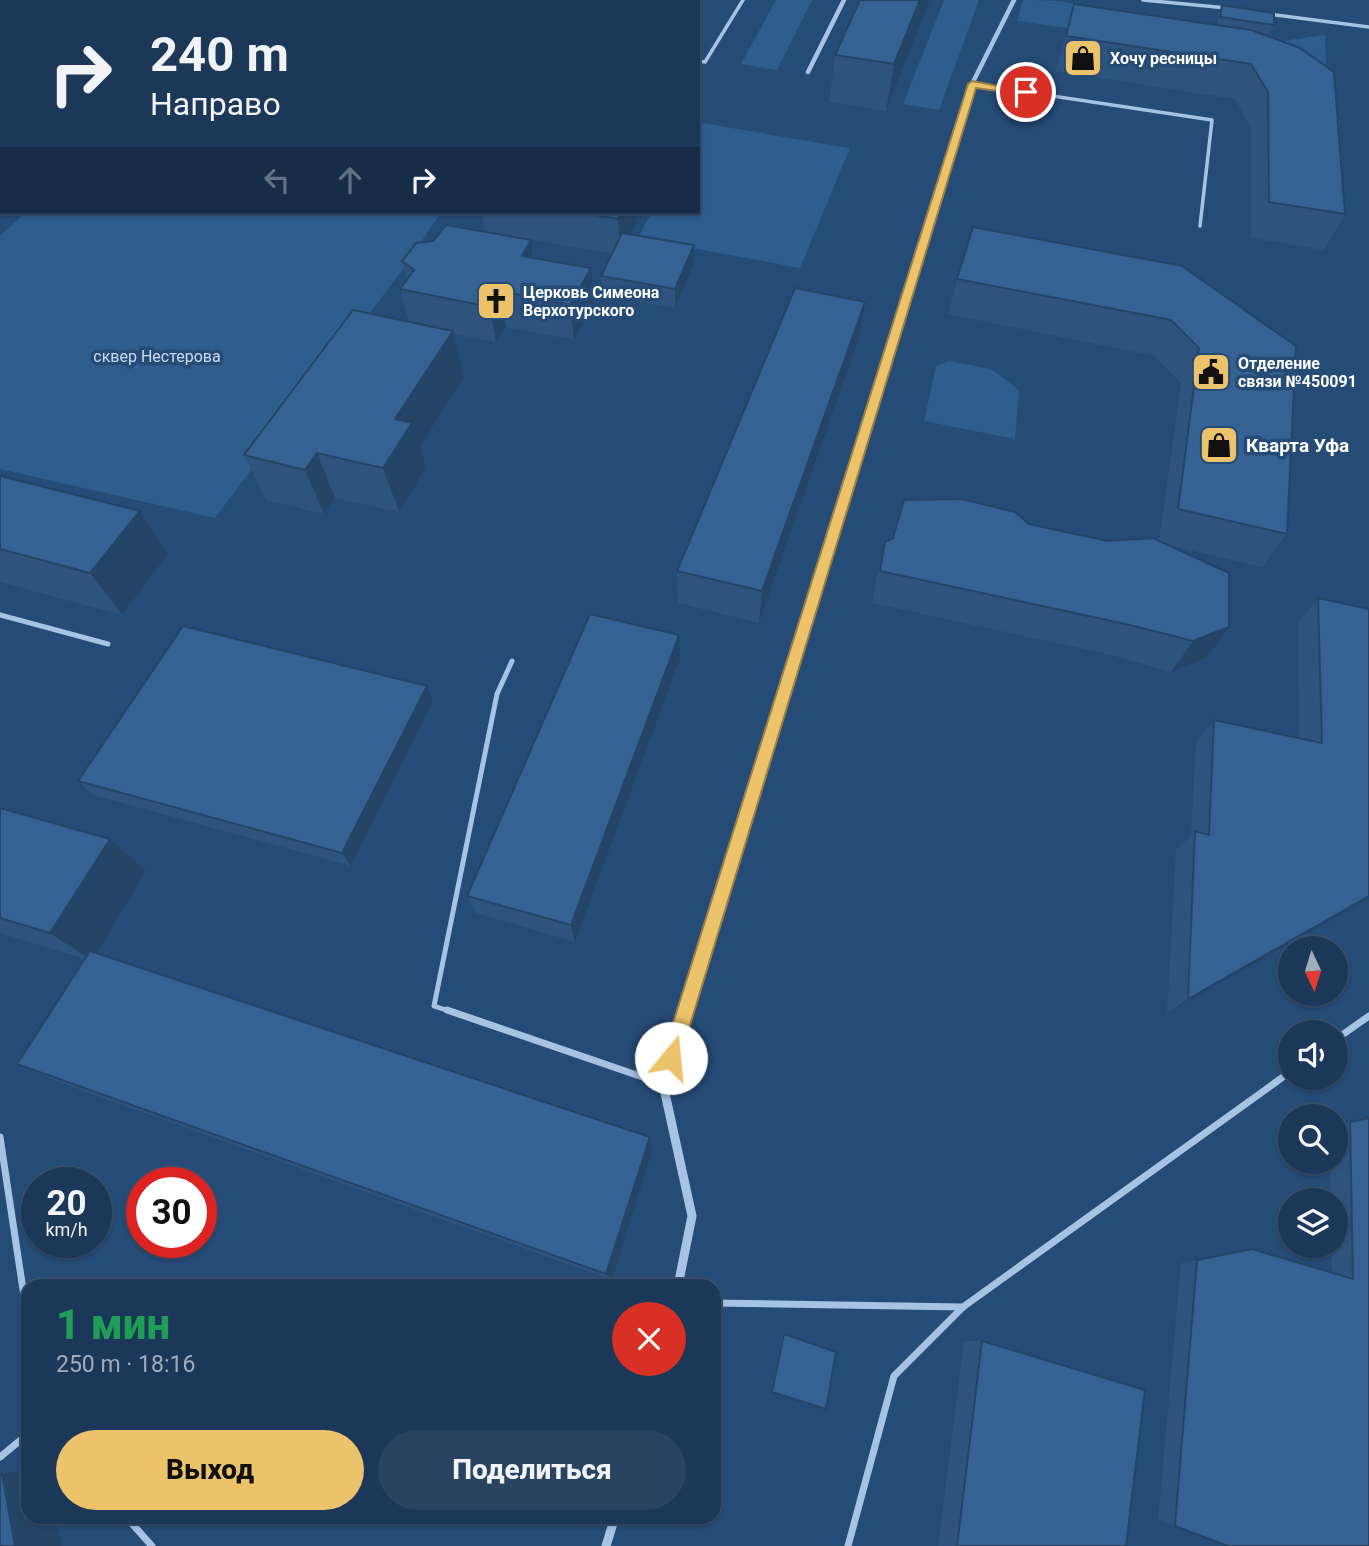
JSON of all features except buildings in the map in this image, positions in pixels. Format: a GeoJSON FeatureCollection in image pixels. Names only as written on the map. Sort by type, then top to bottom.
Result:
{"type":"FeatureCollection","features":[{"type":"Feature","properties":{"kind":"street"},"geometry":{"type":"LineString","coordinates":[[808,72],[844,0]]}},
{"type":"Feature","properties":{"kind":"street"},"geometry":{"type":"LineString","coordinates":[[679,1279],[692,1216],[663,1084],[972,84],[1014,0]]}},
{"type":"Feature","properties":{"kind":"street"},"geometry":{"type":"LineString","coordinates":[[606,1546],[613,1524]]}},
{"type":"Feature","properties":{"kind":"lane"},"geometry":{"type":"LineString","coordinates":[[700,61],[705,62],[743,0]]}},
{"type":"Feature","properties":{"kind":"lane"},"geometry":{"type":"LineString","coordinates":[[1143,0],[1198,2],[1239,10]]}},
{"type":"Feature","properties":{"kind":"lane"},"geometry":{"type":"LineString","coordinates":[[1267,14],[1369,27]]}},
{"type":"Feature","properties":{"kind":"lane"},"geometry":{"type":"LineString","coordinates":[[972,84],[1212,120],[1200,226]]}},
{"type":"Feature","properties":{"kind":"lane"},"geometry":{"type":"LineString","coordinates":[[0,615],[108,644]]}},
{"type":"Feature","properties":{"kind":"lane"},"geometry":{"type":"LineString","coordinates":[[512,660],[497,694],[433,1006],[663,1084]]}},
{"type":"Feature","properties":{"kind":"lane"},"geometry":{"type":"LineString","coordinates":[[1348,1031],[1369,1016]]}},
{"type":"Feature","properties":{"kind":"lane"},"geometry":{"type":"LineString","coordinates":[[848,1546],[894,1376],[963,1307],[1278,1081]]}},
{"type":"Feature","properties":{"kind":"lane"},"geometry":{"type":"LineString","coordinates":[[0,1138],[21,1279]]}},
{"type":"Feature","properties":{"kind":"lane"},"geometry":{"type":"LineString","coordinates":[[721,1303],[963,1307]]}},
{"type":"Feature","properties":{"kind":"lane"},"geometry":{"type":"LineString","coordinates":[[0,1457],[21,1440]]}},
{"type":"Feature","properties":{"kind":"lane"},"geometry":{"type":"LineString","coordinates":[[132,1524],[152,1546]]}},
{"type":"Feature","properties":{"kind":"green space"},"geometry":{"type":"Polygon","coordinates":[[[776,0],[812,0],[777,70],[741,64],[776,0]]]}},
{"type":"Feature","properties":{"kind":"green space"},"geometry":{"type":"Polygon","coordinates":[[[944,0],[979,0],[939,110],[903,104],[944,0]]]}},
{"type":"Feature","properties":{"kind":"green space"},"geometry":{"type":"Polygon","coordinates":[[[1023,0],[1066,2],[1108,14],[1104,33],[1017,21],[1023,0]]]}},
{"type":"Feature","properties":{"kind":"green space"},"geometry":{"type":"Polygon","coordinates":[[[1325,35],[1326,67],[1253,45],[1325,35]]]}},
{"type":"Feature","properties":{"kind":"green space"},"geometry":{"type":"Polygon","coordinates":[[[702,123],[850,148],[800,268],[638,238],[651,214],[700,214],[702,123]]]}},
{"type":"Feature","properties":{"kind":"green space","name":"сквер Нестерова"},"geometry":{"type":"Polygon","coordinates":[[[24,214],[440,214],[406,265],[215,518],[0,469],[0,236],[24,214]]]}},
{"type":"Feature","properties":{"kind":"green space"},"geometry":{"type":"Polygon","coordinates":[[[949,361],[991,369],[1019,390],[1015,439],[924,421],[936,366],[949,361]]]}},
{"type":"Feature","properties":{"kind":"place","name":"Хочу ресницы"},"geometry":{"type":"Point","coordinates":[1083,58]}},
{"type":"Feature","properties":{"kind":"place","name":"Церковь Симеона Верхотурского"},"geometry":{"type":"Point","coordinates":[496,301]}},
{"type":"Feature","properties":{"kind":"place","name":"Отделение связи №450091"},"geometry":{"type":"Point","coordinates":[1211,372]}},
{"type":"Feature","properties":{"kind":"place","name":"Кварта Уфа"},"geometry":{"type":"Point","coordinates":[1219,445]}},
{"type":"Feature","properties":{"kind":"route"},"geometry":{"type":"LineString","coordinates":[[671,1058],[972,84],[1026,92]]}}]}
